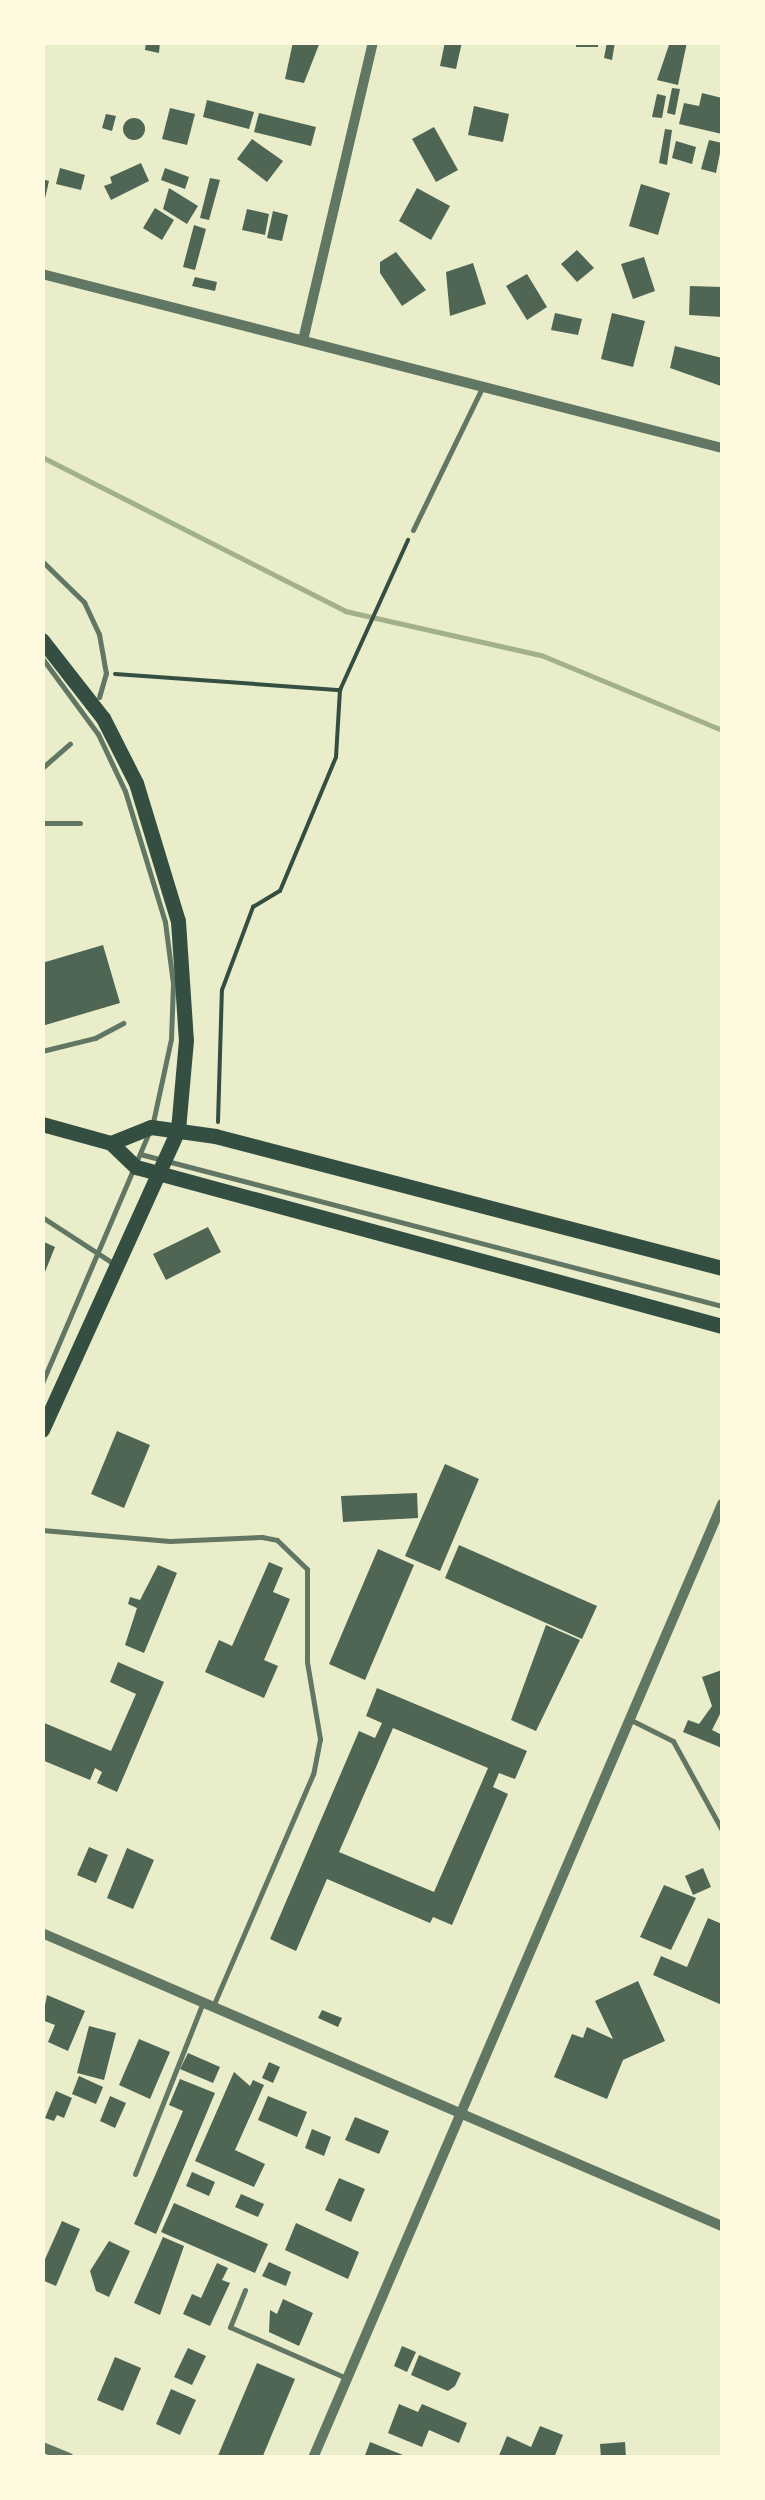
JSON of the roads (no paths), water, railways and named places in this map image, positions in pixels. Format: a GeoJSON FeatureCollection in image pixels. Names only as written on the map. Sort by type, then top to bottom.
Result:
{"type":"FeatureCollection","features":[{"type":"Feature","properties":{"kind":"main road"},"geometry":{"type":"LineString","coordinates":[[42,640],[103,718],[160,852],[185,978],[178,1130],[164,1166],[107,1259],[44,1424]]}},
{"type":"Feature","properties":{"kind":"main road"},"geometry":{"type":"LineString","coordinates":[[42,1124],[110,1143],[138,1160],[722,1326]]}},
{"type":"Feature","properties":{"kind":"main road"},"geometry":{"type":"LineString","coordinates":[[110,1143],[151,1127],[215,1136],[722,1268]]}},
{"type":"Feature","properties":{"kind":"street"},"geometry":{"type":"LineString","coordinates":[[304,336],[373,42]]}},
{"type":"Feature","properties":{"kind":"street"},"geometry":{"type":"LineString","coordinates":[[42,274],[304,336],[722,448]]}},
{"type":"Feature","properties":{"kind":"street"},"geometry":{"type":"LineString","coordinates":[[313,2458],[721,1510]]}},
{"type":"Feature","properties":{"kind":"street"},"geometry":{"type":"LineString","coordinates":[[42,1933],[722,2226]]}},
{"type":"Feature","properties":{"kind":"street"},"geometry":{"type":"LineString","coordinates":[[42,2446],[69,2458]]}},
{"type":"Feature","properties":{"kind":"lane"},"geometry":{"type":"LineString","coordinates":[[412,530],[484,385]]}},
{"type":"Feature","properties":{"kind":"lane"},"geometry":{"type":"LineString","coordinates":[[42,561],[84,602],[106,673],[98,697]]}},
{"type":"Feature","properties":{"kind":"lane"},"geometry":{"type":"LineString","coordinates":[[42,658],[98,734],[125,790],[165,922],[173,984],[171,1039],[151,1127],[107,1259],[42,1382]]}},
{"type":"Feature","properties":{"kind":"lane"},"geometry":{"type":"LineString","coordinates":[[42,768],[70,744]]}},
{"type":"Feature","properties":{"kind":"lane"},"geometry":{"type":"LineString","coordinates":[[42,824],[80,824]]}},
{"type":"Feature","properties":{"kind":"lane"},"geometry":{"type":"LineString","coordinates":[[42,1051],[96,1038],[123,1022]]}},
{"type":"Feature","properties":{"kind":"lane"},"geometry":{"type":"LineString","coordinates":[[164,1166],[722,1306]]}},
{"type":"Feature","properties":{"kind":"lane"},"geometry":{"type":"LineString","coordinates":[[42,1217],[107,1259]]}},
{"type":"Feature","properties":{"kind":"lane"},"geometry":{"type":"LineString","coordinates":[[42,1530],[170,1540],[262,1537],[287,1548],[307,1569],[307,1662],[320,1738],[314,1774],[135,2174]]}},
{"type":"Feature","properties":{"kind":"lane"},"geometry":{"type":"LineString","coordinates":[[630,1720],[672,1741],[722,1830]]}},
{"type":"Feature","properties":{"kind":"lane"},"geometry":{"type":"LineString","coordinates":[[245,2290],[230,2327],[346,2378]]}},
{"type":"Feature","properties":{"kind":"waterway"},"geometry":{"type":"LineString","coordinates":[[42,457],[345,611],[541,655],[722,730]]}}]}
